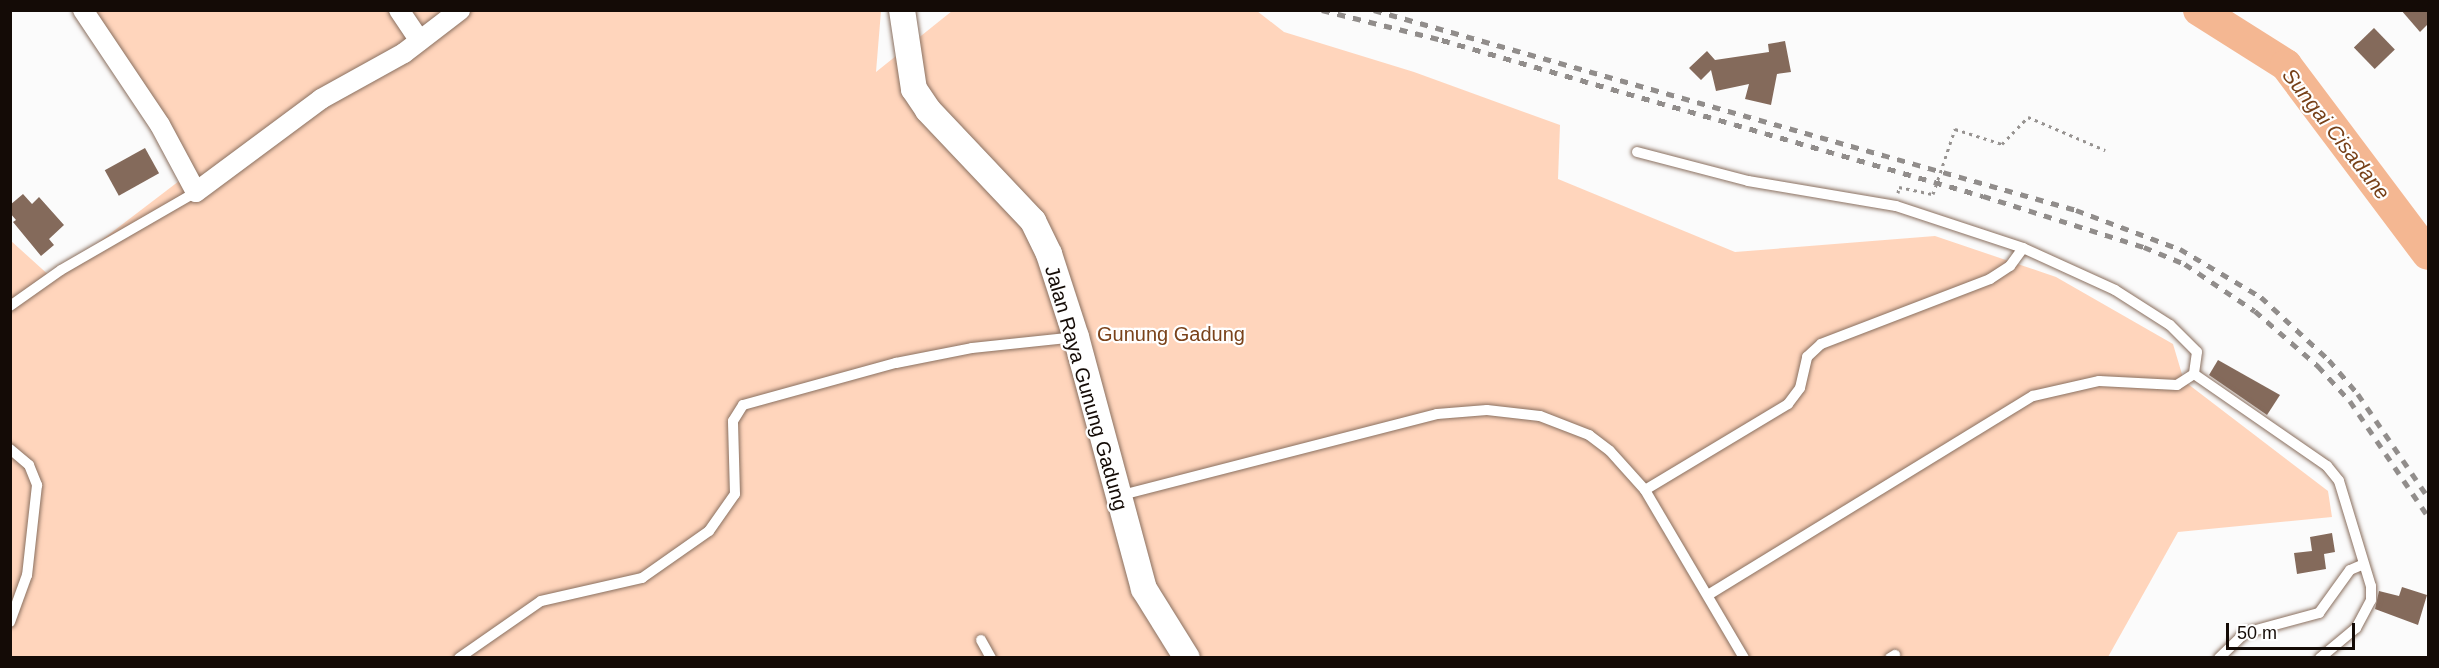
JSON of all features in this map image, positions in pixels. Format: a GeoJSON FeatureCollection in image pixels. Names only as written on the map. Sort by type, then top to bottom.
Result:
{"type":"FeatureCollection","features":[{"type":"Feature","properties":{"kind":"street"},"geometry":{"type":"LineString","coordinates":[[83,10],[160,125],[196,192],[321,99],[420,41],[460,10]]}},
{"type":"Feature","properties":{"kind":"street"},"geometry":{"type":"LineString","coordinates":[[399,10],[420,41]]}},
{"type":"Feature","properties":{"kind":"street","name":"Jalan Raya Gunung Gadung"},"geometry":{"type":"LineString","coordinates":[[902,10],[914,89],[928,110],[1033,221],[1049,254],[1076,337],[1116,496],[1144,589],[1187,657]]}},
{"type":"Feature","properties":{"kind":"lane"},"geometry":{"type":"LineString","coordinates":[[1637,152],[1748,181],[1896,206],[2023,248],[2115,290],[2170,325],[2197,352],[2194,374],[2177,385],[2099,381],[2033,396],[1708,595]]}},
{"type":"Feature","properties":{"kind":"lane"},"geometry":{"type":"LineString","coordinates":[[10,306],[61,270],[196,192]]}},
{"type":"Feature","properties":{"kind":"lane"},"geometry":{"type":"LineString","coordinates":[[1646,490],[1788,404],[1800,388],[1807,357],[1821,344],[1990,279],[2010,266],[2023,248]]}},
{"type":"Feature","properties":{"kind":"lane"},"geometry":{"type":"LineString","coordinates":[[459,657],[541,601],[642,578],[709,531],[735,494],[733,421],[743,405],[896,363],[972,348],[1076,337]]}},
{"type":"Feature","properties":{"kind":"lane"},"geometry":{"type":"LineString","coordinates":[[2194,374],[2334,472],[2371,586],[2365,615],[2320,657]]}},
{"type":"Feature","properties":{"kind":"lane"},"geometry":{"type":"LineString","coordinates":[[1116,496],[1437,414],[1487,410],[1540,416],[1588,435],[1610,451],[1646,490],[1744,657]]}},
{"type":"Feature","properties":{"kind":"lane"},"geometry":{"type":"LineString","coordinates":[[10,449],[36,474],[37,485],[27,575],[10,622]]}},
{"type":"Feature","properties":{"kind":"lane"},"geometry":{"type":"LineString","coordinates":[[2219,657],[2245,633],[2319,613],[2350,570],[2364,564]]}},
{"type":"Feature","properties":{"kind":"lane"},"geometry":{"type":"LineString","coordinates":[[981,640],[991,657]]}},
{"type":"Feature","properties":{"kind":"path"},"geometry":{"type":"LineString","coordinates":[[1896,206],[1899,187],[1933,194],[1955,129],[2002,144],[2028,117],[2105,150]]}},
{"type":"Feature","properties":{"kind":"green space","name":"Gunung Gadung"},"geometry":{"type":"Polygon","coordinates":[[[72,11],[881,11],[876,72],[952,11],[1257,11],[1284,32],[1414,72],[1560,125],[1558,179],[1735,252],[1935,236],[2056,277],[2173,344],[2184,381],[2328,491],[2332,517],[2178,532],[2108,657],[11,657],[10,240],[52,278],[183,178],[180,148],[72,11]]]}},
{"type":"Feature","properties":{"kind":"building"},"geometry":{"type":"Polygon","coordinates":[[[2401,10],[2428,10],[2428,24],[2420,32],[2401,10]]]}},
{"type":"Feature","properties":{"kind":"building"},"geometry":{"type":"Polygon","coordinates":[[[2374,28],[2395,50],[2375,69],[2354,47],[2374,28]]]}},
{"type":"Feature","properties":{"kind":"building"},"geometry":{"type":"Polygon","coordinates":[[[1785,41],[1791,72],[1777,74],[1771,105],[1745,99],[1749,84],[1716,91],[1711,70],[1701,80],[1689,68],[1707,51],[1715,60],[1769,52],[1768,44],[1785,41]]]}},
{"type":"Feature","properties":{"kind":"building"},"geometry":{"type":"Polygon","coordinates":[[[145,148],[159,173],[119,196],[105,170],[145,148]]]}},
{"type":"Feature","properties":{"kind":"building"},"geometry":{"type":"Polygon","coordinates":[[[23,194],[32,204],[39,197],[64,225],[49,239],[54,245],[41,256],[13,222],[16,220],[10,213],[10,205],[23,194]]]}},
{"type":"Feature","properties":{"kind":"building"},"geometry":{"type":"Polygon","coordinates":[[[2218,360],[2280,395],[2267,415],[2209,375],[2218,360]]]}},
{"type":"Feature","properties":{"kind":"building"},"geometry":{"type":"Polygon","coordinates":[[[2332,533],[2335,552],[2324,554],[2326,569],[2297,574],[2294,553],[2312,551],[2310,537],[2332,533]]]}},
{"type":"Feature","properties":{"kind":"building"},"geometry":{"type":"Polygon","coordinates":[[[2402,587],[2427,595],[2418,625],[2375,609],[2379,591],[2399,596],[2402,587]]]}},
{"type":"Feature","properties":{"kind":"waterway","name":"Sungai Cisadane"},"geometry":{"type":"LineString","coordinates":[[2199,10],[2286,65],[2428,254]]}},
{"type":"Feature","properties":{"kind":"railway"},"geometry":{"type":"LineString","coordinates":[[1322,10],[1442,40],[1983,196],[2144,247],[2185,264],[2255,311],[2318,366],[2350,401],[2428,516]]}},
{"type":"Feature","properties":{"kind":"railway"},"geometry":{"type":"LineString","coordinates":[[1374,10],[2076,210],[2180,249],[2261,297],[2329,360],[2358,394],[2428,497]]}}]}
